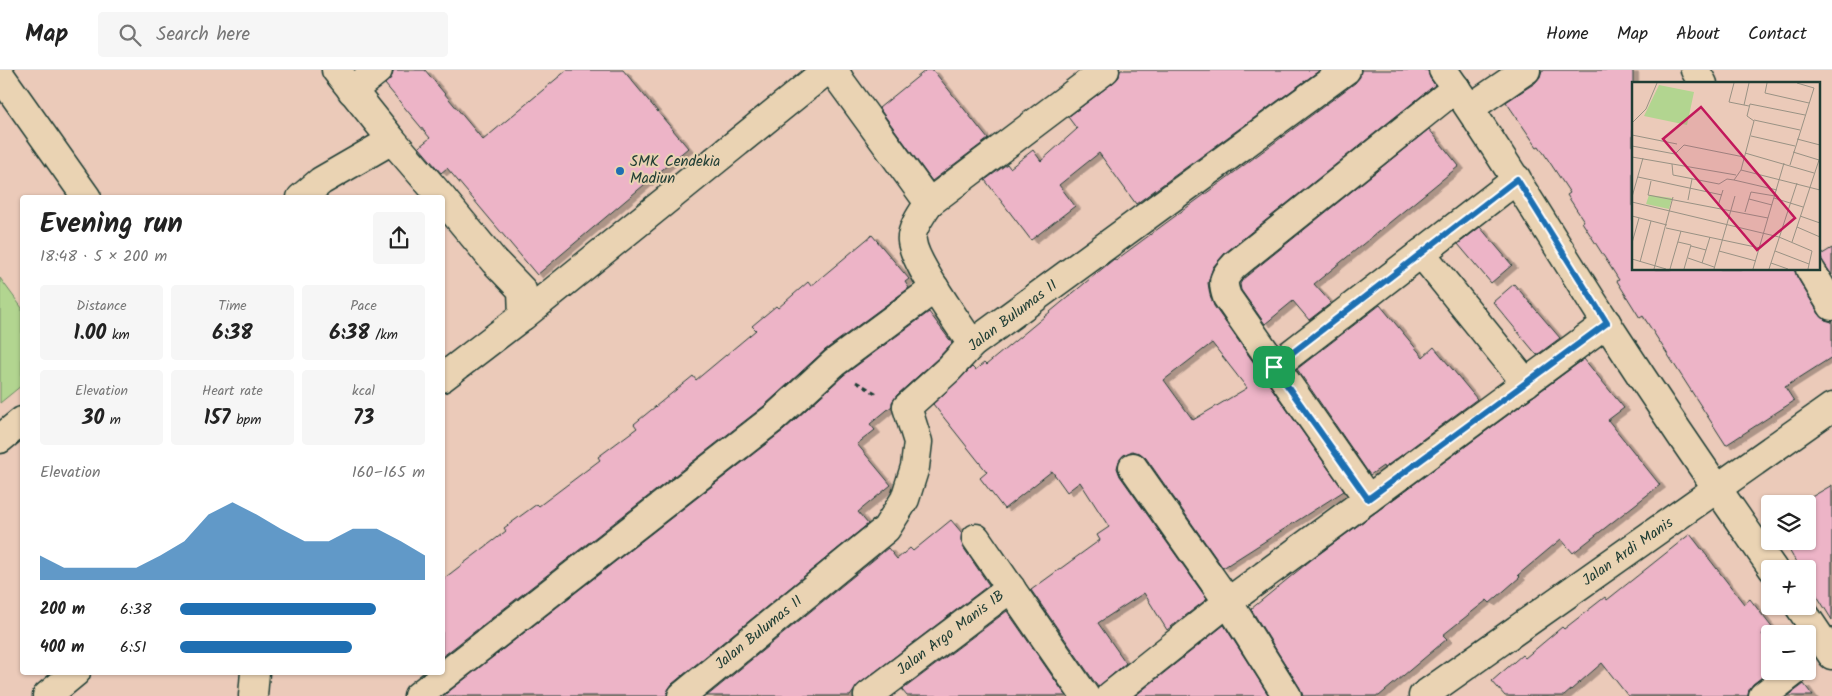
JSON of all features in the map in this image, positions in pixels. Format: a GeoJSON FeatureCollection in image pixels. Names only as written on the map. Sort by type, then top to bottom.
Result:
{"type":"FeatureCollection","features":[{"type":"Feature","properties":{"kind":"street"},"geometry":{"type":"LineString","coordinates":[[336,70],[439,195]]}},
{"type":"Feature","properties":{"kind":"street"},"geometry":{"type":"LineString","coordinates":[[352,91],[378,70]]}},
{"type":"Feature","properties":{"kind":"street"},"geometry":{"type":"LineString","coordinates":[[445,376],[523,316],[827,70]]}},
{"type":"Feature","properties":{"kind":"street"},"geometry":{"type":"LineString","coordinates":[[834,70],[929,203]]}},
{"type":"Feature","properties":{"kind":"street"},"geometry":{"type":"LineString","coordinates":[[972,344],[920,262],[911,240],[916,224],[929,203],[1104,70]]}},
{"type":"Feature","properties":{"kind":"street","name":"Jalan Bulumas II"},"geometry":{"type":"LineString","coordinates":[[682,696],[886,529],[905,498],[915,467],[918,442],[907,407],[972,344],[1346,70]]}},
{"type":"Feature","properties":{"kind":"street"},"geometry":{"type":"LineString","coordinates":[[1368,499],[1274,367],[1227,297],[1223,287],[1224,277],[1235,265],[1457,89],[1526,70]]}},
{"type":"Feature","properties":{"kind":"street"},"geometry":{"type":"LineString","coordinates":[[1695,70],[1702,82]]}},
{"type":"Feature","properties":{"kind":"street"},"geometry":{"type":"LineString","coordinates":[[0,75],[85,195]]}},
{"type":"Feature","properties":{"kind":"street"},"geometry":{"type":"LineString","coordinates":[[1457,89],[1517,179],[1607,323],[1766,560]]}},
{"type":"Feature","properties":{"kind":"street"},"geometry":{"type":"LineString","coordinates":[[305,195],[321,181],[392,140]]}},
{"type":"Feature","properties":{"kind":"street"},"geometry":{"type":"LineString","coordinates":[[1274,367],[1517,179]]}},
{"type":"Feature","properties":{"kind":"street"},"geometry":{"type":"LineString","coordinates":[[445,202],[494,261],[522,290],[523,316]]}},
{"type":"Feature","properties":{"kind":"street"},"geometry":{"type":"LineString","coordinates":[[1421,253],[1526,382]]}},
{"type":"Feature","properties":{"kind":"street"},"geometry":{"type":"LineString","coordinates":[[1811,270],[1832,306]]}},
{"type":"Feature","properties":{"kind":"street"},"geometry":{"type":"LineString","coordinates":[[445,675],[774,418],[834,363],[935,288]]}},
{"type":"Feature","properties":{"kind":"street"},"geometry":{"type":"LineString","coordinates":[[1110,696],[1228,602],[1607,323]]}},
{"type":"Feature","properties":{"kind":"street","name":"Jalan Ardi Manis"},"geometry":{"type":"LineString","coordinates":[[1423,696],[1832,407]]}},
{"type":"Feature","properties":{"kind":"street"},"geometry":{"type":"LineString","coordinates":[[0,439],[20,423]]}},
{"type":"Feature","properties":{"kind":"street"},"geometry":{"type":"LineString","coordinates":[[1132,468],[1228,602],[1287,696]]}},
{"type":"Feature","properties":{"kind":"street"},"geometry":{"type":"LineString","coordinates":[[976,538],[1085,696]]}},
{"type":"Feature","properties":{"kind":"street","name":"Jalan Argo Manis IB"},"geometry":{"type":"LineString","coordinates":[[868,696],[1011,588]]}},
{"type":"Feature","properties":{"kind":"street"},"geometry":{"type":"LineString","coordinates":[[1803,615],[1822,654]]}},
{"type":"Feature","properties":{"kind":"street"},"geometry":{"type":"LineString","coordinates":[[47,696],[72,675]]}},
{"type":"Feature","properties":{"kind":"street"},"geometry":{"type":"LineString","coordinates":[[254,696],[255,675]]}},
{"type":"Feature","properties":{"kind":"street"},"geometry":{"type":"LineString","coordinates":[[418,696],[445,675]]}},
{"type":"Feature","properties":{"kind":"street"},"geometry":{"type":"LineString","coordinates":[[1763,696],[1783,680]]}},
{"type":"Feature","properties":{"kind":"path"},"geometry":{"type":"LineString","coordinates":[[834,363],[851,380],[907,407]]}},
{"type":"Feature","properties":{"kind":"green space"},"geometry":{"type":"Polygon","coordinates":[[[0,278],[20,305],[20,387],[0,403],[0,278]]]}},
{"type":"Feature","properties":{"kind":"building","name":"SMK Cendekia Madiun"},"geometry":{"type":"Polygon","coordinates":[[[393,70],[425,70],[483,140],[567,70],[623,70],[688,148],[537,275],[447,168],[441,173],[419,147],[430,138],[385,84],[392,76],[393,70]]]}},
{"type":"Feature","properties":{"kind":"building"},"geometry":{"type":"Polygon","coordinates":[[[926,70],[933,70],[988,139],[932,181],[879,108],[926,70]]]}},
{"type":"Feature","properties":{"kind":"building"},"geometry":{"type":"Polygon","coordinates":[[[1120,70],[1320,70],[1136,204],[1099,153],[1059,185],[1075,206],[1031,240],[985,180],[1007,164],[1010,168],[1033,150],[1041,161],[1077,129],[1068,117],[1114,82],[1119,77],[1120,70]]]}},
{"type":"Feature","properties":{"kind":"building"},"geometry":{"type":"Polygon","coordinates":[[[1361,70],[1428,70],[1430,78],[1435,85],[1225,253],[1213,267],[1208,283],[1214,306],[1259,370],[1261,376],[1266,380],[1344,491],[1223,568],[1146,458],[1140,453],[1132,451],[1124,455],[1119,461],[1117,468],[1120,476],[1207,599],[1167,630],[1144,593],[1098,623],[1126,663],[1098,687],[1031,590],[1100,540],[1097,535],[1109,527],[1080,482],[1067,492],[1052,471],[1004,509],[980,478],[987,472],[933,404],[972,367],[975,370],[984,363],[986,365],[1114,259],[1116,260],[1355,83],[1360,77],[1361,70]],[[1212,343],[1164,380],[1193,420],[1247,388],[1212,343]]]}},
{"type":"Feature","properties":{"kind":"building"},"geometry":{"type":"Polygon","coordinates":[[[1542,70],[1633,70],[1632,270],[1794,270],[1819,314],[1825,320],[1832,322],[1832,357],[1785,387],[1794,401],[1726,445],[1643,316],[1640,318],[1617,281],[1619,280],[1567,195],[1570,193],[1539,146],[1537,147],[1506,102],[1535,83],[1540,77],[1542,70]]]}},
{"type":"Feature","properties":{"kind":"building"},"geometry":{"type":"Polygon","coordinates":[[[1429,129],[1459,166],[1314,284],[1331,303],[1309,320],[1293,301],[1265,324],[1241,290],[1240,284],[1243,279],[1429,129]]]}},
{"type":"Feature","properties":{"kind":"building"},"geometry":{"type":"Polygon","coordinates":[[[1480,227],[1512,265],[1491,283],[1458,244],[1480,227]]]}},
{"type":"Feature","properties":{"kind":"building"},"geometry":{"type":"Polygon","coordinates":[[[872,235],[909,279],[905,282],[909,288],[825,350],[764,406],[445,655],[445,578],[506,531],[504,528],[537,504],[539,506],[600,460],[598,457],[637,428],[634,424],[693,376],[696,380],[756,330],[752,326],[776,306],[778,308],[808,282],[811,286],[872,235]]]}},
{"type":"Feature","properties":{"kind":"building"},"geometry":{"type":"Polygon","coordinates":[[[1832,248],[1832,275],[1820,257],[1820,255],[1832,248]]]}},
{"type":"Feature","properties":{"kind":"building"},"geometry":{"type":"Polygon","coordinates":[[[1514,284],[1560,338],[1537,355],[1493,302],[1514,284]]]}},
{"type":"Feature","properties":{"kind":"building"},"geometry":{"type":"Polygon","coordinates":[[[1380,305],[1423,357],[1434,347],[1477,399],[1384,468],[1383,466],[1370,475],[1297,369],[1380,305]]]}},
{"type":"Feature","properties":{"kind":"building"},"geometry":{"type":"Polygon","coordinates":[[[929,312],[952,343],[897,395],[892,402],[892,406],[870,424],[875,430],[857,444],[891,485],[858,512],[868,524],[672,684],[667,696],[443,696],[784,430],[844,375],[929,312]]]}},
{"type":"Feature","properties":{"kind":"building"},"geometry":{"type":"Polygon","coordinates":[[[1584,359],[1624,408],[1608,420],[1660,485],[1573,553],[1561,539],[1518,575],[1520,577],[1490,603],[1487,600],[1443,635],[1447,639],[1379,696],[1303,696],[1300,688],[1251,609],[1311,560],[1584,359]]]}},
{"type":"Feature","properties":{"kind":"building"},"geometry":{"type":"Polygon","coordinates":[[[1832,485],[1832,620],[1816,594],[1816,560],[1795,560],[1789,550],[1816,550],[1815,495],[1832,485]]]}},
{"type":"Feature","properties":{"kind":"building"},"geometry":{"type":"Polygon","coordinates":[[[951,520],[962,533],[963,547],[989,585],[859,684],[850,696],[707,696],[888,548],[897,559],[910,548],[913,551],[951,520]]]}},
{"type":"Feature","properties":{"kind":"building"},"geometry":{"type":"Polygon","coordinates":[[[1690,534],[1744,604],[1750,599],[1770,625],[1761,625],[1761,678],[1753,684],[1748,696],[1628,696],[1602,663],[1564,696],[1505,696],[1492,681],[1522,655],[1525,658],[1562,627],[1564,629],[1605,597],[1607,600],[1690,534]]]}},
{"type":"Feature","properties":{"kind":"building"},"geometry":{"type":"Polygon","coordinates":[[[1007,611],[1066,696],[907,696],[902,690],[1007,611]]]}},
{"type":"Feature","properties":{"kind":"building"},"geometry":{"type":"Polygon","coordinates":[[[1224,625],[1269,696],[1135,696],[1224,625]]]}},
{"type":"Feature","properties":{"kind":"building"},"geometry":{"type":"Polygon","coordinates":[[[1804,684],[1813,696],[1788,696],[1804,684]]]}},
{"type":"Feature","properties":{"kind":"place","name":"SMK Cendekia Madiun"},"geometry":{"type":"Point","coordinates":[620,171]}},
{"type":"Feature","properties":{"kind":"route"},"geometry":{"type":"LineString","coordinates":[[1517,179],[1607,323],[1368,499],[1274,367],[1517,179]]}}]}
